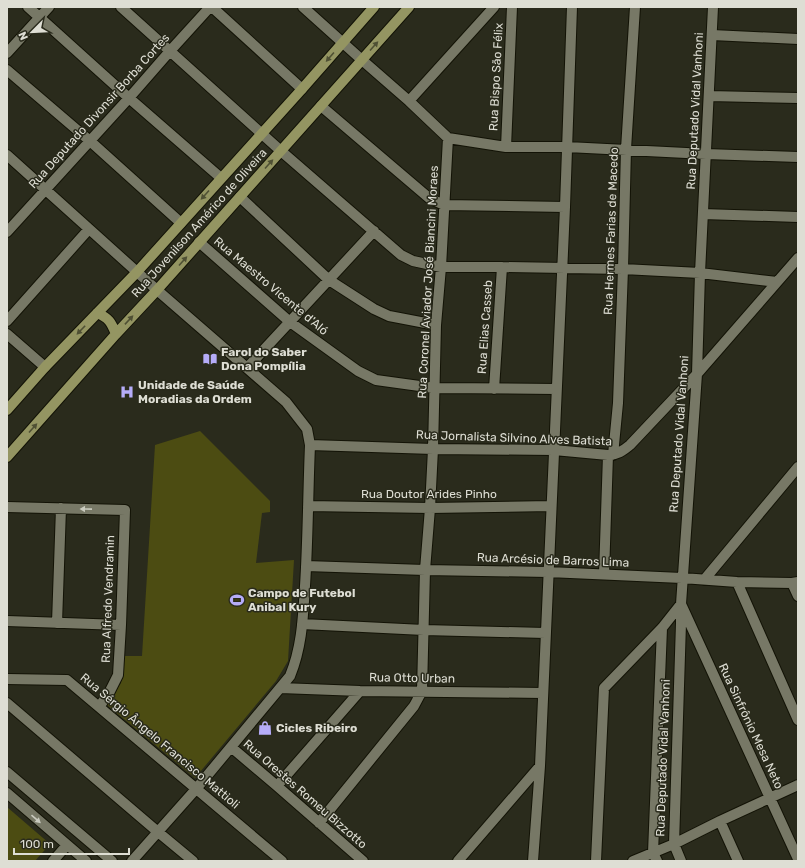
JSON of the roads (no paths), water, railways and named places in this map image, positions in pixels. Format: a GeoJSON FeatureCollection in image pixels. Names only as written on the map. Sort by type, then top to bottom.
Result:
{"type":"FeatureCollection","features":[{"type":"Feature","properties":{"kind":"main road","name":"Rua Jovenilson Américo de Oliveira"},"geometry":{"type":"LineString","coordinates":[[7,410],[45,367],[137,272],[374,7]]}},
{"type":"Feature","properties":{"kind":"main road","name":"Rua Jovenilson Américo de Oliveira"},"geometry":{"type":"LineString","coordinates":[[7,457],[409,7]]}},
{"type":"Feature","properties":{"kind":"main road"},"geometry":{"type":"LineString","coordinates":[[97,314],[108,319],[116,334]]}},
{"type":"Feature","properties":{"kind":"street"},"geometry":{"type":"LineString","coordinates":[[28,7],[221,178]]}},
{"type":"Feature","properties":{"kind":"street"},"geometry":{"type":"LineString","coordinates":[[7,53],[49,7]]}},
{"type":"Feature","properties":{"kind":"street"},"geometry":{"type":"LineString","coordinates":[[121,7],[374,231],[402,255],[413,261],[441,267],[623,269],[700,273],[777,282]]}},
{"type":"Feature","properties":{"kind":"street"},"geometry":{"type":"LineString","coordinates":[[211,7],[302,89]]}},
{"type":"Feature","properties":{"kind":"street","name":"Rua Deputado Divonsir Borba Cortes"},"geometry":{"type":"LineString","coordinates":[[7,232],[211,7]]}},
{"type":"Feature","properties":{"kind":"street"},"geometry":{"type":"LineString","coordinates":[[303,7],[409,101],[448,138],[506,147],[567,147],[798,158]]}},
{"type":"Feature","properties":{"kind":"street"},"geometry":{"type":"LineString","coordinates":[[409,101],[494,7]]}},
{"type":"Feature","properties":{"kind":"street","name":"Rua Bispo São Félix"},"geometry":{"type":"LineString","coordinates":[[506,147],[512,7]]}},
{"type":"Feature","properties":{"kind":"street"},"geometry":{"type":"LineString","coordinates":[[533,861],[540,766],[565,207],[572,7]]}},
{"type":"Feature","properties":{"kind":"street","name":"Rua Hermes Farias de Macedo"},"geometry":{"type":"LineString","coordinates":[[604,574],[610,455],[618,403],[626,150],[635,7]]}},
{"type":"Feature","properties":{"kind":"street","name":"Rua Deputado Vidal Vanhoni"},"geometry":{"type":"LineString","coordinates":[[681,861],[674,844],[681,604],[696,374],[713,7]]}},
{"type":"Feature","properties":{"kind":"street"},"geometry":{"type":"LineString","coordinates":[[712,35],[798,39]]}},
{"type":"Feature","properties":{"kind":"street"},"geometry":{"type":"LineString","coordinates":[[7,70],[90,141],[181,223]]}},
{"type":"Feature","properties":{"kind":"street"},"geometry":{"type":"LineString","coordinates":[[709,96],[798,98]]}},
{"type":"Feature","properties":{"kind":"street"},"geometry":{"type":"LineString","coordinates":[[321,106],[429,198],[444,205],[565,207]]}},
{"type":"Feature","properties":{"kind":"street","name":"Rua Coronel Aviador José Biancini Moraes"},"geometry":{"type":"LineString","coordinates":[[422,691],[425,570],[433,448],[436,325],[441,267],[448,138]]}},
{"type":"Feature","properties":{"kind":"street"},"geometry":{"type":"LineString","coordinates":[[7,155],[157,290],[286,402],[307,429],[310,445],[306,566],[302,631],[295,664],[290,676],[196,789],[132,861]]}},
{"type":"Feature","properties":{"kind":"street"},"geometry":{"type":"LineString","coordinates":[[240,197],[328,280],[374,309],[390,316],[436,325]]}},
{"type":"Feature","properties":{"kind":"street"},"geometry":{"type":"LineString","coordinates":[[703,214],[798,217]]}},
{"type":"Feature","properties":{"kind":"street"},"geometry":{"type":"LineString","coordinates":[[7,321],[89,229]]}},
{"type":"Feature","properties":{"kind":"street"},"geometry":{"type":"LineString","coordinates":[[247,368],[374,231]]}},
{"type":"Feature","properties":{"kind":"street","name":"Rua Maestro Vicente d'Aló"},"geometry":{"type":"LineString","coordinates":[[199,242],[290,322],[358,371],[376,380],[434,388],[556,389]]}},
{"type":"Feature","properties":{"kind":"street","name":"Rua Jornalista Silvino Alves Batista"},"geometry":{"type":"LineString","coordinates":[[310,445],[554,450],[610,455],[621,452],[630,445],[696,374],[798,258]]}},
{"type":"Feature","properties":{"kind":"street","name":"Rua Elias Casseb"},"geometry":{"type":"LineString","coordinates":[[494,389],[502,267]]}},
{"type":"Feature","properties":{"kind":"street"},"geometry":{"type":"LineString","coordinates":[[7,334],[45,367]]}},
{"type":"Feature","properties":{"kind":"street"},"geometry":{"type":"LineString","coordinates":[[704,580],[798,467]]}},
{"type":"Feature","properties":{"kind":"street","name":"Rua Doutor Arides Pinho"},"geometry":{"type":"LineString","coordinates":[[308,506],[430,508],[551,506]]}},
{"type":"Feature","properties":{"kind":"street"},"geometry":{"type":"LineString","coordinates":[[7,507],[61,508],[57,623]]}},
{"type":"Feature","properties":{"kind":"street","name":"Rua Alfredo Vendramin"},"geometry":{"type":"LineString","coordinates":[[61,508],[125,510],[118,676],[109,694],[99,707]]}},
{"type":"Feature","properties":{"kind":"street","name":"Rua Arcésio de Barros Lima"},"geometry":{"type":"LineString","coordinates":[[306,566],[548,572],[736,582],[795,583]]}},
{"type":"Feature","properties":{"kind":"street"},"geometry":{"type":"LineString","coordinates":[[736,582],[798,720]]}},
{"type":"Feature","properties":{"kind":"street"},"geometry":{"type":"LineString","coordinates":[[795,583],[798,596]]}},
{"type":"Feature","properties":{"kind":"street"},"geometry":{"type":"LineString","coordinates":[[596,861],[604,688],[662,628],[681,604]]}},
{"type":"Feature","properties":{"kind":"street","name":"Rua Sinfrônio Mesa Neto"},"geometry":{"type":"LineString","coordinates":[[681,604],[798,859]]}},
{"type":"Feature","properties":{"kind":"street"},"geometry":{"type":"LineString","coordinates":[[668,619],[681,623]]}},
{"type":"Feature","properties":{"kind":"street"},"geometry":{"type":"LineString","coordinates":[[7,621],[121,625]]}},
{"type":"Feature","properties":{"kind":"street"},"geometry":{"type":"LineString","coordinates":[[302,624],[424,630],[545,633]]}},
{"type":"Feature","properties":{"kind":"street","name":"Rua Deputado Vidal Vanhoni"},"geometry":{"type":"LineString","coordinates":[[655,857],[662,628]]}},
{"type":"Feature","properties":{"kind":"street","name":"Rua Sérgio Ângelo Francisco Mattioli"},"geometry":{"type":"LineString","coordinates":[[7,679],[67,680],[282,861]]}},
{"type":"Feature","properties":{"kind":"street","name":"Rua Otto Urban"},"geometry":{"type":"LineString","coordinates":[[280,688],[360,691],[543,693]]}},
{"type":"Feature","properties":{"kind":"street"},"geometry":{"type":"LineString","coordinates":[[277,786],[360,691]]}},
{"type":"Feature","properties":{"kind":"street"},"geometry":{"type":"LineString","coordinates":[[319,823],[414,706],[422,691]]}},
{"type":"Feature","properties":{"kind":"street"},"geometry":{"type":"LineString","coordinates":[[7,703],[193,861]]}},
{"type":"Feature","properties":{"kind":"street","name":"Rua Orestes Romeu Bizzotto"},"geometry":{"type":"LineString","coordinates":[[231,747],[362,861]]}},
{"type":"Feature","properties":{"kind":"street"},"geometry":{"type":"LineString","coordinates":[[458,861],[540,766]]}},
{"type":"Feature","properties":{"kind":"street"},"geometry":{"type":"LineString","coordinates":[[7,772],[112,861]]}},
{"type":"Feature","properties":{"kind":"street"},"geometry":{"type":"LineString","coordinates":[[633,861],[655,857],[674,844],[798,785]]}},
{"type":"Feature","properties":{"kind":"street"},"geometry":{"type":"LineString","coordinates":[[7,793],[86,861]]}},
{"type":"Feature","properties":{"kind":"street"},"geometry":{"type":"LineString","coordinates":[[720,821],[738,861]]}},
{"type":"Feature","properties":{"kind":"street"},"geometry":{"type":"LineString","coordinates":[[53,861],[67,844]]}},
{"type":"Feature","properties":{"kind":"place","name":"Farol do Saber Dona Pompília"},"geometry":{"type":"Point","coordinates":[210,359]}},
{"type":"Feature","properties":{"kind":"place","name":"Unidade de Saúde Moradias da Ordem"},"geometry":{"type":"Point","coordinates":[127,392]}},
{"type":"Feature","properties":{"kind":"place","name":"Campo de Futebol Anibal Kury"},"geometry":{"type":"Point","coordinates":[237,600]}},
{"type":"Feature","properties":{"kind":"place","name":"Cicles Ribeiro"},"geometry":{"type":"Point","coordinates":[265,728]}}]}
